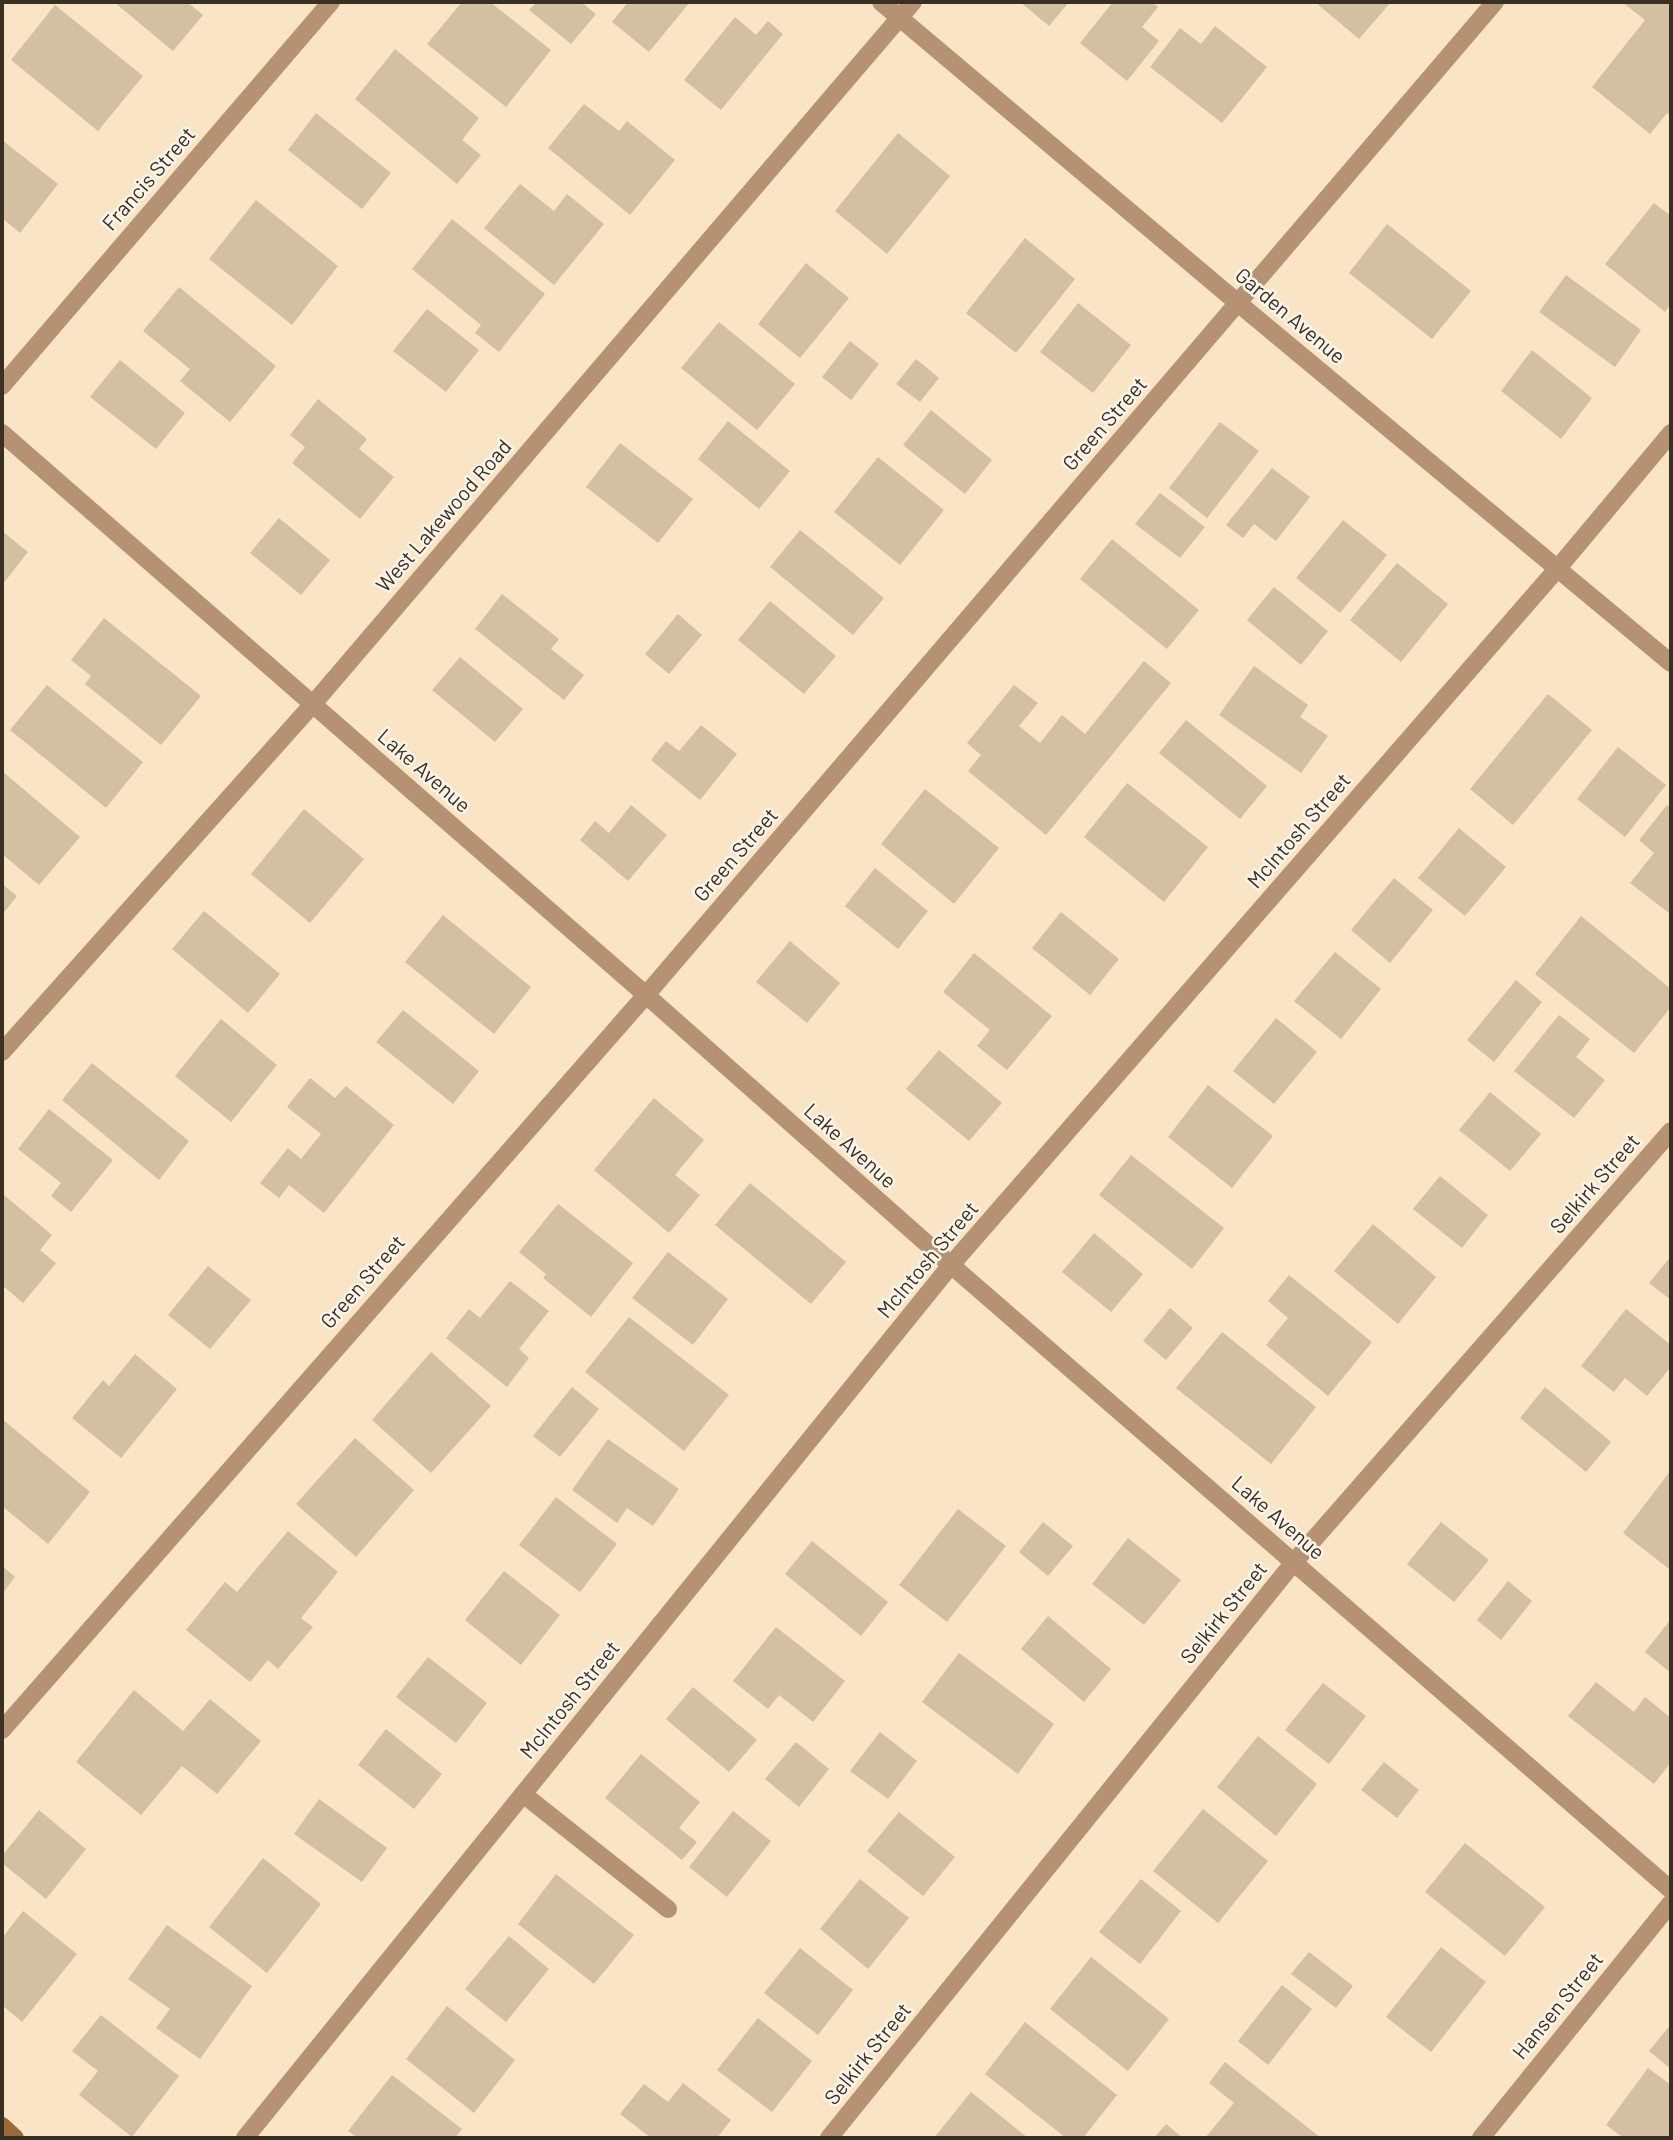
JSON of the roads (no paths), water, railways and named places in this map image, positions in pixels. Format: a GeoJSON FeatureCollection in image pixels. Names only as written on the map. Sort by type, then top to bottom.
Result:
{"type":"FeatureCollection","features":[{"type":"Feature","properties":{"kind":"street","name":"Francis Street"},"geometry":{"type":"LineString","coordinates":[[2,386],[331,2]]}},
{"type":"Feature","properties":{"kind":"street","name":"Garden Avenue"},"geometry":{"type":"LineString","coordinates":[[881,2],[1671,663]]}},
{"type":"Feature","properties":{"kind":"street","name":"West Lakewood Road"},"geometry":{"type":"LineString","coordinates":[[2,1052],[313,704],[913,2]]}},
{"type":"Feature","properties":{"kind":"street","name":"Green Street"},"geometry":{"type":"LineString","coordinates":[[2,1730],[646,995],[1495,2]]}},
{"type":"Feature","properties":{"kind":"street","name":"McIntosh Street"},"geometry":{"type":"LineString","coordinates":[[245,2138],[951,1265],[1558,568],[1671,432]]}},
{"type":"Feature","properties":{"kind":"street","name":"Lake Avenue"},"geometry":{"type":"LineString","coordinates":[[2,433],[951,1265],[1671,1890]]}},
{"type":"Feature","properties":{"kind":"street","name":"Selkirk Street"},"geometry":{"type":"LineString","coordinates":[[829,2138],[1294,1562],[1671,1131]]}},
{"type":"Feature","properties":{"kind":"street"},"geometry":{"type":"LineString","coordinates":[[523,1794],[668,1909]]}},
{"type":"Feature","properties":{"kind":"street","name":"Hansen Street"},"geometry":{"type":"LineString","coordinates":[[1481,2138],[1671,1903]]}},
{"type":"Feature","properties":{"kind":"street"},"geometry":{"type":"LineString","coordinates":[[2,2126],[15,2138]]}}]}
